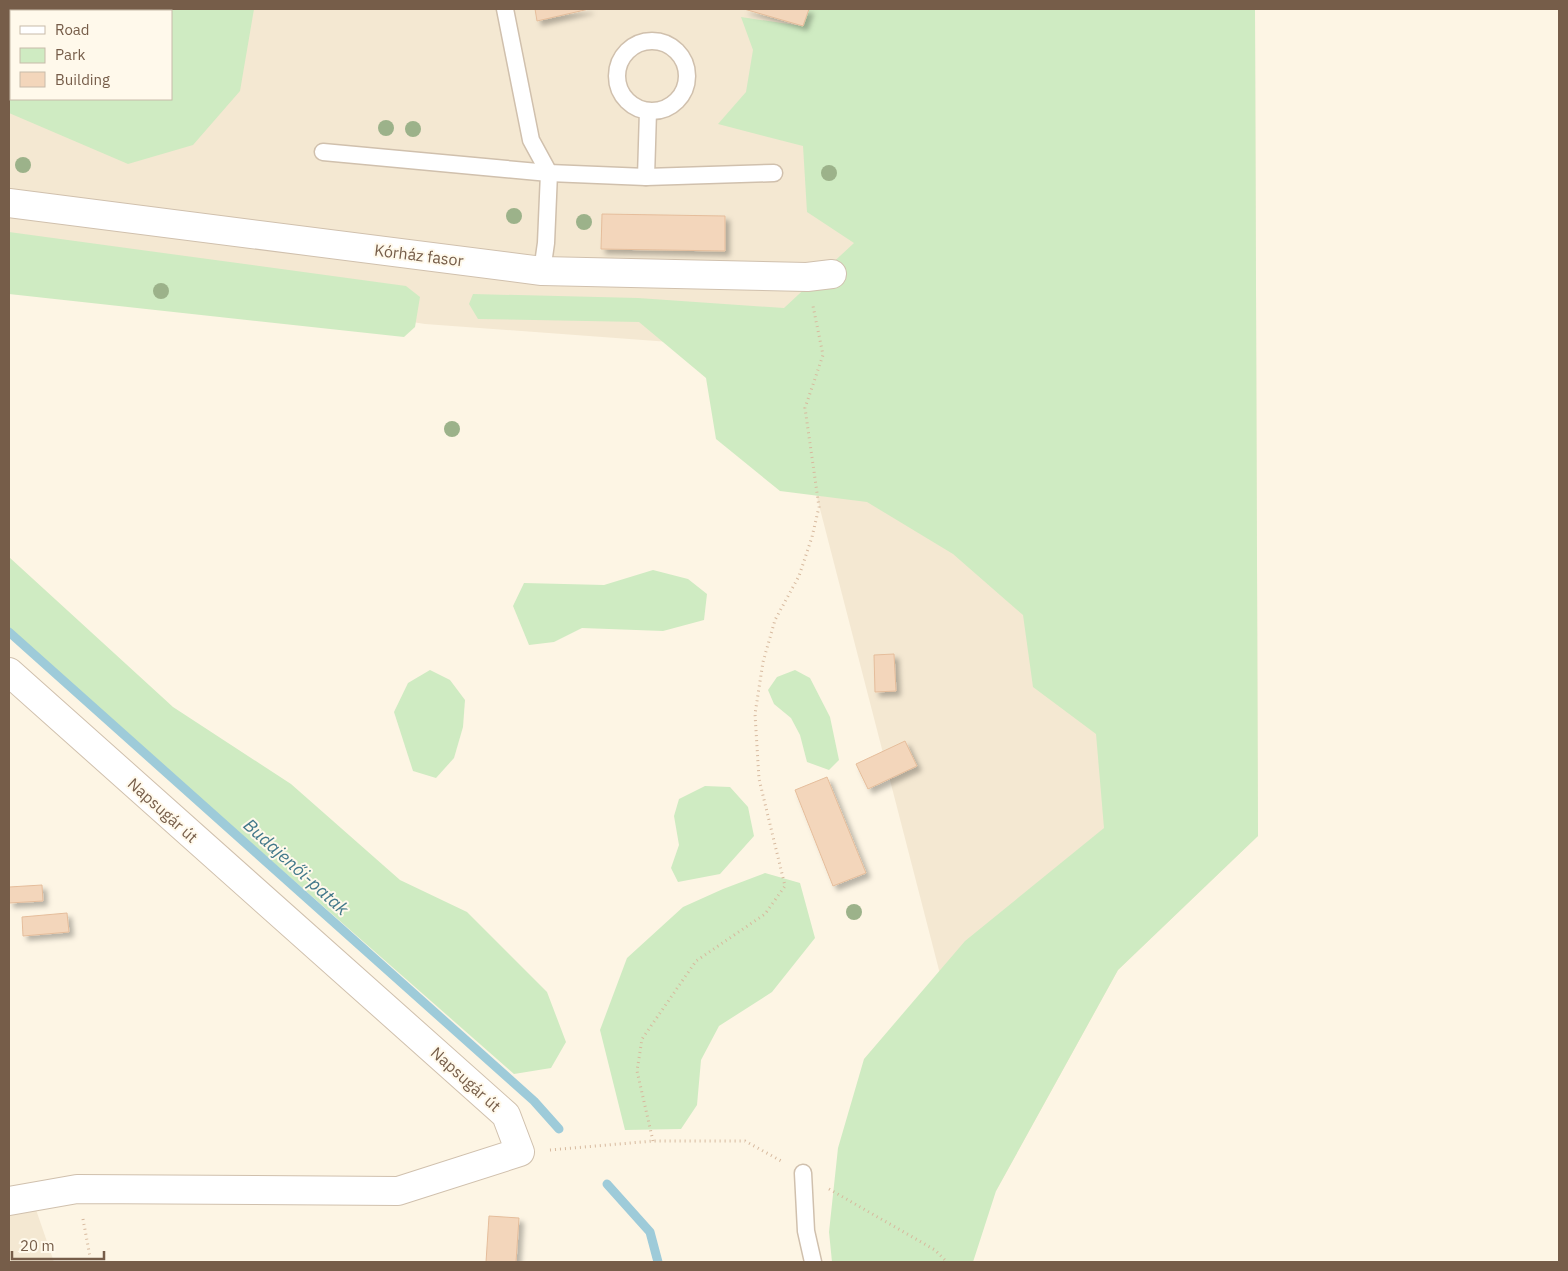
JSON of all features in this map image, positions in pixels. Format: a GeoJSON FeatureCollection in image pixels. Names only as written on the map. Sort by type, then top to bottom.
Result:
{"type":"FeatureCollection","features":[{"type":"Feature","properties":{"kind":"street","name":"Kórház fasor"},"geometry":{"type":"LineString","coordinates":[[9,203],[542,271],[820,275]]}},
{"type":"Feature","properties":{"kind":"street","name":"Napsugár út"},"geometry":{"type":"LineString","coordinates":[[9,672],[506,1115],[520,1152]]}},
{"type":"Feature","properties":{"kind":"street"},"geometry":{"type":"LineString","coordinates":[[9,1201],[77,1188],[398,1190],[520,1152]]}},
{"type":"Feature","properties":{"kind":"lane"},"geometry":{"type":"LineString","coordinates":[[505,9],[531,140],[549,173],[546,243],[542,271]]}},
{"type":"Feature","properties":{"kind":"lane"},"geometry":{"type":"LineString","coordinates":[[649,40],[660,41],[671,45],[680,53],[686,64],[688,76],[686,88],[680,98],[671,106],[660,110],[648,111],[637,108],[620,92],[617,70],[621,59],[637,43],[649,40]]}},
{"type":"Feature","properties":{"kind":"lane"},"geometry":{"type":"LineString","coordinates":[[646,177],[648,111]]}},
{"type":"Feature","properties":{"kind":"lane"},"geometry":{"type":"LineString","coordinates":[[323,152],[549,173],[646,177],[774,173]]}},
{"type":"Feature","properties":{"kind":"lane"},"geometry":{"type":"LineString","coordinates":[[803,1173],[806,1231],[813,1262]]}},
{"type":"Feature","properties":{"kind":"path"},"geometry":{"type":"LineString","coordinates":[[653,1141],[637,1071],[642,1040],[696,961],[765,914],[785,886],[759,780],[755,714],[762,662],[775,620],[799,576],[812,537],[818,507],[805,408],[823,355],[820,275]]}},
{"type":"Feature","properties":{"kind":"path"},"geometry":{"type":"LineString","coordinates":[[520,1152],[653,1141],[744,1141],[935,1250],[947,1262]]}},
{"type":"Feature","properties":{"kind":"path"},"geometry":{"type":"LineString","coordinates":[[77,1188],[90,1262]]}},
{"type":"Feature","properties":{"kind":"shaded area"},"geometry":{"type":"Polygon","coordinates":[[[9,9],[1255,9],[1258,836],[1118,970],[996,1191],[779,350],[425,324],[9,258],[9,9]]]}},
{"type":"Feature","properties":{"kind":"shaded area"},"geometry":{"type":"Polygon","coordinates":[[[33,1201],[54,1262],[9,1262],[9,1204],[33,1201]]]}},
{"type":"Feature","properties":{"kind":"green space"},"geometry":{"type":"Polygon","coordinates":[[[9,9],[254,9],[240,91],[193,145],[128,164],[9,113],[9,9]]]}},
{"type":"Feature","properties":{"kind":"green space"},"geometry":{"type":"Polygon","coordinates":[[[809,9],[1255,9],[1258,836],[1118,970],[996,1191],[973,1262],[832,1262],[829,1232],[838,1148],[864,1059],[965,941],[1104,828],[1096,734],[1033,687],[1023,615],[953,554],[867,502],[780,491],[716,439],[706,378],[639,322],[478,319],[469,304],[473,294],[638,298],[784,308],[854,243],[807,212],[803,146],[718,124],[746,92],[753,50],[741,17],[802,26],[809,9]]]}},
{"type":"Feature","properties":{"kind":"green space"},"geometry":{"type":"Polygon","coordinates":[[[9,232],[406,286],[420,297],[415,327],[404,337],[9,294],[9,232]]]}},
{"type":"Feature","properties":{"kind":"green space"},"geometry":{"type":"Polygon","coordinates":[[[9,557],[173,707],[291,784],[400,880],[467,912],[547,992],[566,1042],[551,1068],[514,1074],[9,630],[9,557]]]}},
{"type":"Feature","properties":{"kind":"green space"},"geometry":{"type":"Polygon","coordinates":[[[653,570],[688,579],[707,594],[704,620],[663,631],[582,628],[554,642],[529,645],[513,606],[524,583],[604,585],[653,570]]]}},
{"type":"Feature","properties":{"kind":"green space"},"geometry":{"type":"Polygon","coordinates":[[[430,670],[450,680],[465,700],[463,727],[454,758],[436,778],[413,771],[394,712],[408,683],[430,670]]]}},
{"type":"Feature","properties":{"kind":"green space"},"geometry":{"type":"Polygon","coordinates":[[[795,670],[810,678],[830,717],[839,760],[829,770],[807,762],[800,735],[791,718],[774,704],[768,690],[777,677],[795,670]]]}},
{"type":"Feature","properties":{"kind":"green space"},"geometry":{"type":"Polygon","coordinates":[[[705,786],[730,787],[748,807],[754,836],[720,874],[678,882],[671,868],[679,845],[674,816],[679,799],[705,786]]]}},
{"type":"Feature","properties":{"kind":"green space"},"geometry":{"type":"Polygon","coordinates":[[[765,873],[800,883],[815,938],[772,992],[719,1026],[701,1060],[697,1105],[681,1129],[625,1130],[600,1030],[627,958],[683,907],[765,873]]]}},
{"type":"Feature","properties":{"kind":"building"},"geometry":{"type":"Polygon","coordinates":[[[535,9],[589,9],[537,21],[535,9]]]}},
{"type":"Feature","properties":{"kind":"building"},"geometry":{"type":"Polygon","coordinates":[[[744,9],[809,9],[803,26],[744,9]]]}},
{"type":"Feature","properties":{"kind":"building"},"geometry":{"type":"Polygon","coordinates":[[[602,214],[725,216],[725,251],[601,249],[602,214]]]}},
{"type":"Feature","properties":{"kind":"building"},"geometry":{"type":"Polygon","coordinates":[[[894,654],[896,691],[875,692],[874,655],[894,654]]]}},
{"type":"Feature","properties":{"kind":"building"},"geometry":{"type":"Polygon","coordinates":[[[905,741],[917,766],[868,789],[856,764],[905,741]]]}},
{"type":"Feature","properties":{"kind":"building"},"geometry":{"type":"Polygon","coordinates":[[[827,777],[866,873],[833,886],[795,790],[827,777]]]}},
{"type":"Feature","properties":{"kind":"building"},"geometry":{"type":"Polygon","coordinates":[[[42,885],[43,901],[9,903],[9,887],[42,885]]]}},
{"type":"Feature","properties":{"kind":"building"},"geometry":{"type":"Polygon","coordinates":[[[67,913],[69,932],[23,936],[22,917],[67,913]]]}},
{"type":"Feature","properties":{"kind":"building"},"geometry":{"type":"Polygon","coordinates":[[[489,1216],[519,1218],[516,1262],[486,1262],[489,1216]]]}},
{"type":"Feature","properties":{"kind":"waterway","name":"Budajenői-patak"},"geometry":{"type":"LineString","coordinates":[[9,632],[534,1101],[559,1129]]}},
{"type":"Feature","properties":{"kind":"waterway","name":"Budajenői-patak"},"geometry":{"type":"LineString","coordinates":[[607,1184],[650,1232],[658,1262]]}}]}
